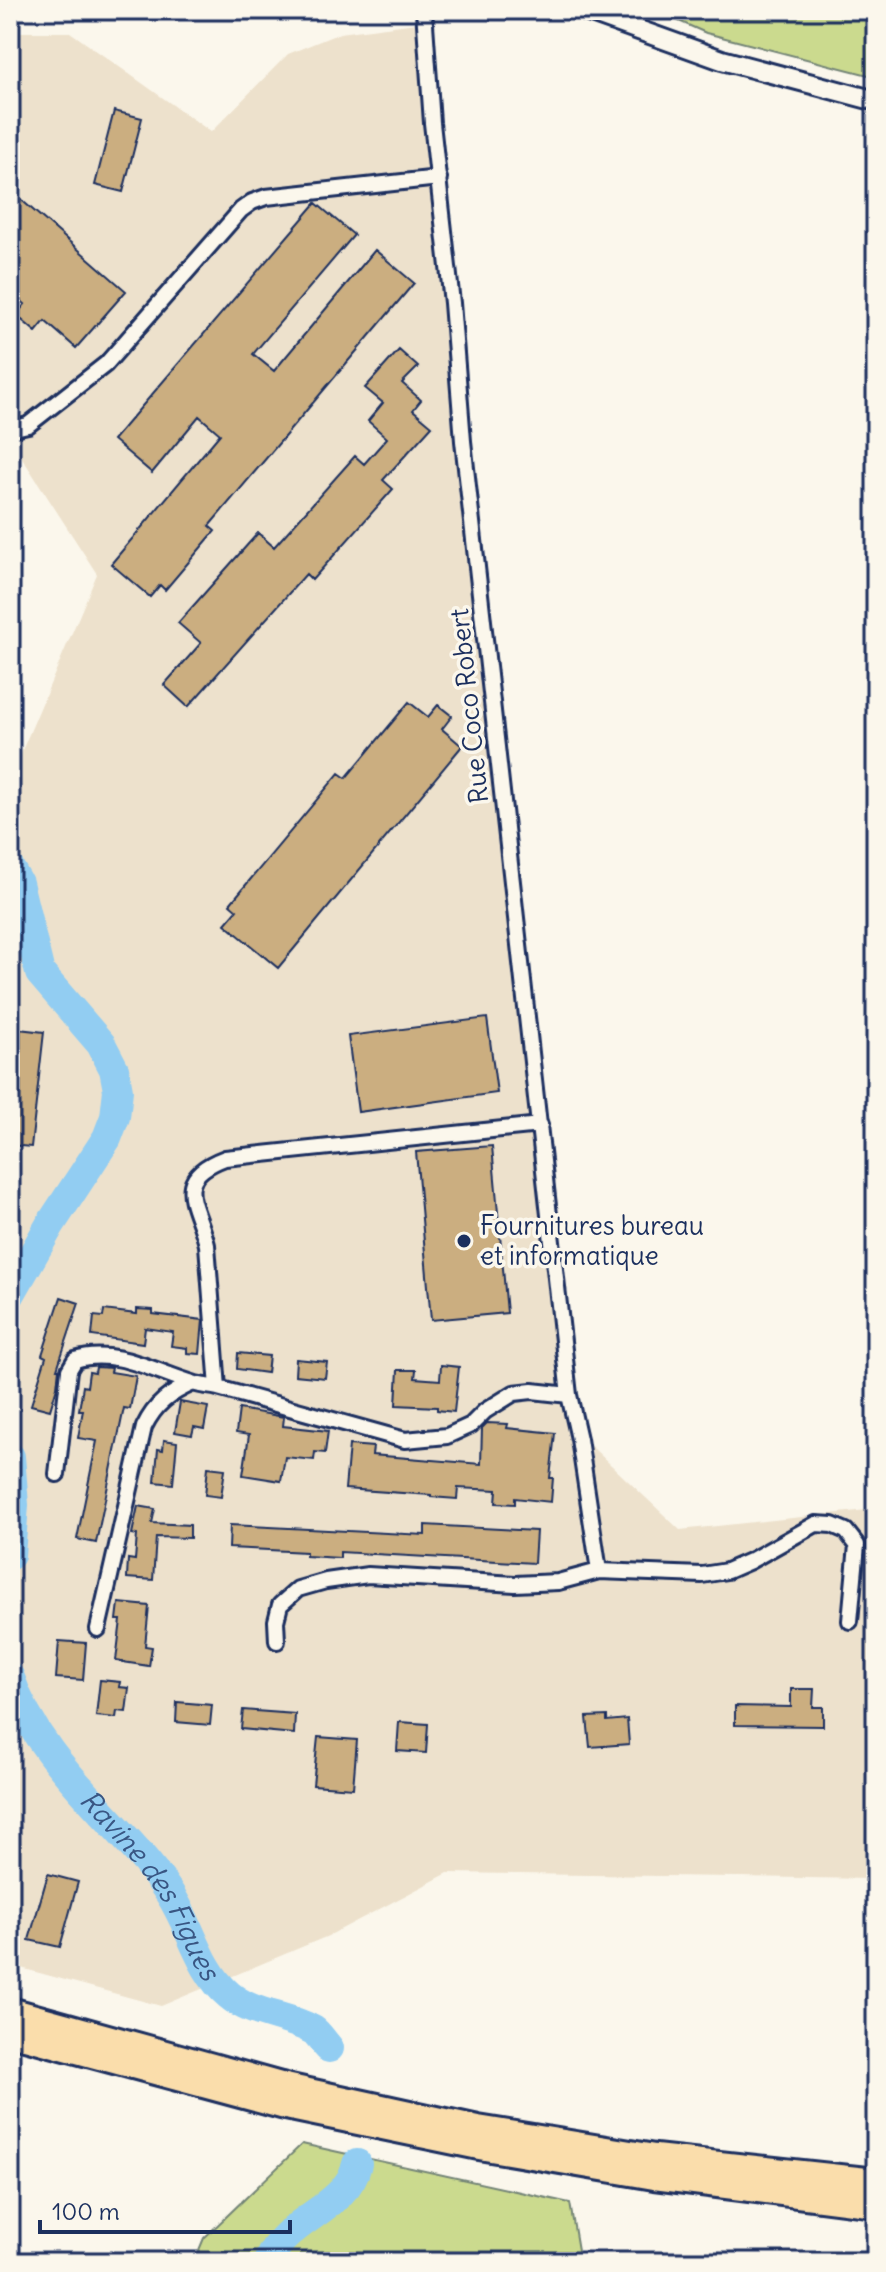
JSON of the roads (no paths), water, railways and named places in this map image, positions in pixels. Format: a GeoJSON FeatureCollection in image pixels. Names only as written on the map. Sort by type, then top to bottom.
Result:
{"type":"FeatureCollection","features":[{"type":"Feature","properties":{"kind":"highway"},"geometry":{"type":"LineString","coordinates":[[10,2010],[281,2085],[478,2128],[655,2157],[876,2181]]}},
{"type":"Feature","properties":{"kind":"highway"},"geometry":{"type":"LineString","coordinates":[[10,2033],[281,2106],[479,2147],[654,2177],[876,2205]]}},
{"type":"Feature","properties":{"kind":"street","name":"Rue Coco Robert"},"geometry":{"type":"LineString","coordinates":[[424,10],[463,441],[569,1395],[579,1439],[599,1571]]}},
{"type":"Feature","properties":{"kind":"street"},"geometry":{"type":"LineString","coordinates":[[583,10],[722,60],[876,101]]}},
{"type":"Feature","properties":{"kind":"street"},"geometry":{"type":"LineString","coordinates":[[10,429],[28,425],[106,364],[241,210],[252,202],[266,197],[439,178]]}},
{"type":"Feature","properties":{"kind":"street"},"geometry":{"type":"LineString","coordinates":[[218,1388],[207,1245],[191,1203],[191,1190],[197,1176],[207,1165],[225,1158],[540,1125]]}},
{"type":"Feature","properties":{"kind":"street"},"geometry":{"type":"LineString","coordinates":[[57,1474],[69,1370],[75,1360],[89,1355],[157,1369],[193,1383],[405,1440],[447,1436],[471,1425],[497,1402],[514,1393],[532,1391],[569,1395]]}},
{"type":"Feature","properties":{"kind":"street"},"geometry":{"type":"LineString","coordinates":[[98,1629],[144,1427],[164,1399],[193,1383]]}},
{"type":"Feature","properties":{"kind":"street"},"geometry":{"type":"LineString","coordinates":[[277,1641],[276,1621],[280,1605],[298,1589],[326,1581],[368,1575],[515,1584],[558,1582],[599,1571],[702,1575],[727,1571],[750,1561],[816,1524],[832,1525],[846,1531],[857,1545],[850,1621]]}},
{"type":"Feature","properties":{"kind":"waterway","name":"Ravine des Figues"},"geometry":{"type":"LineString","coordinates":[[10,869],[18,883],[40,973],[101,1044],[114,1069],[118,1090],[115,1117],[107,1138],[50,1225],[10,1295]]}},
{"type":"Feature","properties":{"kind":"waterway","name":"Ravine des Figues"},"geometry":{"type":"LineString","coordinates":[[10,1457],[14,1505],[10,1555]]}},
{"type":"Feature","properties":{"kind":"waterway","name":"Ravine des Figues"},"geometry":{"type":"LineString","coordinates":[[10,1678],[40,1738],[168,1891],[218,1984],[248,2007],[313,2030],[329,2048]]}},
{"type":"Feature","properties":{"kind":"waterway","name":"Ravine des Figues"},"geometry":{"type":"LineString","coordinates":[[268,2262],[287,2235],[341,2192],[357,2164]]}},
{"type":"Feature","properties":{"kind":"place","name":"Fournitures bureau et informatique"},"geometry":{"type":"Point","coordinates":[464,1241]}}]}
